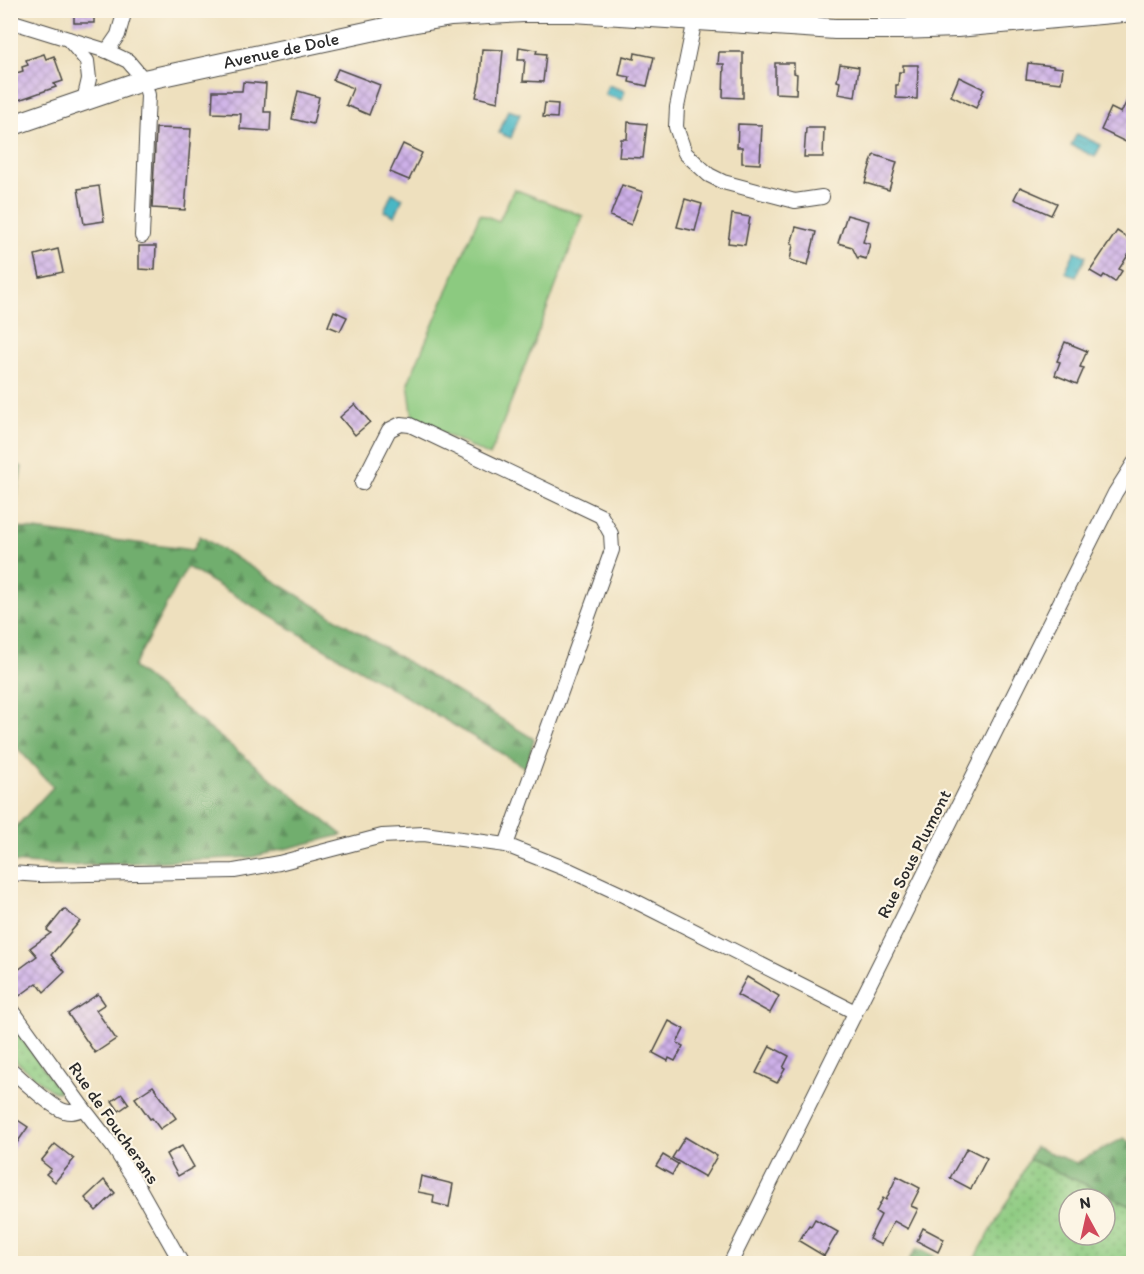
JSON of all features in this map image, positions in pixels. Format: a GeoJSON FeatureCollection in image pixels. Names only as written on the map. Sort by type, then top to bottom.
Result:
{"type":"FeatureCollection","features":[{"type":"Feature","properties":{"kind":"main road","name":"Avenue de Dole"},"geometry":{"type":"LineString","coordinates":[[10,126],[144,80],[451,13],[573,12],[835,29],[914,20],[957,27],[1134,11]]}},
{"type":"Feature","properties":{"kind":"street"},"geometry":{"type":"LineString","coordinates":[[107,51],[118,35],[125,10]]}},
{"type":"Feature","properties":{"kind":"street"},"geometry":{"type":"LineString","coordinates":[[694,19],[677,107],[676,127],[685,153],[709,176],[723,182],[795,201],[822,197]]}},
{"type":"Feature","properties":{"kind":"street"},"geometry":{"type":"LineString","coordinates":[[10,21],[107,51],[128,61],[144,80],[148,95],[142,236]]}},
{"type":"Feature","properties":{"kind":"street"},"geometry":{"type":"LineString","coordinates":[[68,39],[87,61],[89,79],[84,100]]}},
{"type":"Feature","properties":{"kind":"street"},"geometry":{"type":"LineString","coordinates":[[362,483],[389,430],[401,424],[410,425],[601,516],[611,534],[612,550],[506,845]]}},
{"type":"Feature","properties":{"kind":"street","name":"Rue Sous Plumont"},"geometry":{"type":"LineString","coordinates":[[730,1263],[1026,668],[1115,493],[1134,463]]}},
{"type":"Feature","properties":{"kind":"street"},"geometry":{"type":"LineString","coordinates":[[10,873],[40,875],[234,871],[279,863],[382,836],[424,834],[506,845],[625,896],[855,1012]]}},
{"type":"Feature","properties":{"kind":"street","name":"Rue de Foucherans"},"geometry":{"type":"LineString","coordinates":[[10,1006],[114,1148],[182,1263]]}},
{"type":"Feature","properties":{"kind":"street"},"geometry":{"type":"LineString","coordinates":[[10,1069],[56,1107],[69,1112],[83,1108]]}},
{"type":"Feature","properties":{"kind":"green space"},"geometry":{"type":"Polygon","coordinates":[[[514,189],[583,216],[490,456],[413,419],[408,383],[480,214],[499,221],[514,189]]]}},
{"type":"Feature","properties":{"kind":"green space"},"geometry":{"type":"Polygon","coordinates":[[[11,461],[22,467],[11,527],[11,461]]]}},
{"type":"Feature","properties":{"kind":"green space"},"geometry":{"type":"Polygon","coordinates":[[[11,527],[193,550],[200,536],[534,739],[526,768],[187,567],[133,667],[342,835],[252,857],[68,866],[11,862],[11,829],[14,829],[53,787],[11,741],[11,527]]]}},
{"type":"Feature","properties":{"kind":"green space"},"geometry":{"type":"Polygon","coordinates":[[[10,1023],[60,1092],[49,1089],[11,1057],[10,1023]]]}},
{"type":"Feature","properties":{"kind":"green space"},"geometry":{"type":"Polygon","coordinates":[[[1124,1138],[1133,1144],[1133,1206],[1117,1199],[1117,1187],[1091,1187],[1029,1159],[1035,1147],[1076,1163],[1124,1138]]]}},
{"type":"Feature","properties":{"kind":"green space"},"geometry":{"type":"Polygon","coordinates":[[[1029,1159],[1091,1187],[1057,1187],[1057,1247],[1117,1247],[1117,1199],[1133,1206],[1133,1263],[972,1264],[1029,1159]]]}},
{"type":"Feature","properties":{"kind":"green space"},"geometry":{"type":"Polygon","coordinates":[[[917,1248],[949,1263],[907,1263],[917,1248]]]}},
{"type":"Feature","properties":{"kind":"water"},"geometry":{"type":"Polygon","coordinates":[[[608,85],[625,91],[622,100],[605,95],[608,85]]]}},
{"type":"Feature","properties":{"kind":"water"},"geometry":{"type":"Polygon","coordinates":[[[508,110],[520,114],[511,138],[499,133],[508,110]]]}},
{"type":"Feature","properties":{"kind":"water"},"geometry":{"type":"Polygon","coordinates":[[[1077,134],[1101,145],[1095,157],[1071,145],[1077,134]]]}},
{"type":"Feature","properties":{"kind":"water"},"geometry":{"type":"Polygon","coordinates":[[[392,193],[403,198],[395,216],[384,211],[392,193]]]}},
{"type":"Feature","properties":{"kind":"water"},"geometry":{"type":"Polygon","coordinates":[[[1075,251],[1086,256],[1076,277],[1065,272],[1075,251]]]}},
{"type":"Feature","properties":{"kind":"building"},"geometry":{"type":"Polygon","coordinates":[[[74,10],[94,10],[94,23],[74,23],[74,10]]]}},
{"type":"Feature","properties":{"kind":"building"},"geometry":{"type":"Polygon","coordinates":[[[519,47],[546,54],[543,82],[523,81],[525,60],[518,60],[519,47]]]}},
{"type":"Feature","properties":{"kind":"building"},"geometry":{"type":"Polygon","coordinates":[[[482,49],[503,50],[498,102],[476,97],[480,80],[482,49]]]}},
{"type":"Feature","properties":{"kind":"building"},"geometry":{"type":"Polygon","coordinates":[[[719,52],[743,52],[743,98],[723,97],[724,64],[718,64],[719,52]]]}},
{"type":"Feature","properties":{"kind":"building"},"geometry":{"type":"Polygon","coordinates":[[[635,53],[654,57],[647,86],[629,82],[630,77],[619,75],[623,56],[634,59],[635,53]]]}},
{"type":"Feature","properties":{"kind":"building"},"geometry":{"type":"Polygon","coordinates":[[[44,54],[46,59],[54,56],[63,81],[54,84],[56,87],[10,103],[10,75],[23,71],[22,67],[28,65],[26,60],[44,54]]]}},
{"type":"Feature","properties":{"kind":"building"},"geometry":{"type":"Polygon","coordinates":[[[775,63],[794,63],[794,73],[797,74],[796,94],[775,93],[775,63]]]}},
{"type":"Feature","properties":{"kind":"building"},"geometry":{"type":"Polygon","coordinates":[[[1028,63],[1063,68],[1061,83],[1026,79],[1028,63]]]}},
{"type":"Feature","properties":{"kind":"building"},"geometry":{"type":"Polygon","coordinates":[[[840,64],[859,67],[855,97],[838,94],[840,82],[837,81],[840,64]]]}},
{"type":"Feature","properties":{"kind":"building"},"geometry":{"type":"Polygon","coordinates":[[[903,65],[918,65],[917,99],[896,98],[896,85],[898,85],[899,72],[903,72],[903,65]]]}},
{"type":"Feature","properties":{"kind":"building"},"geometry":{"type":"Polygon","coordinates":[[[338,69],[380,85],[369,115],[346,105],[353,88],[333,80],[338,69]]]}},
{"type":"Feature","properties":{"kind":"building"},"geometry":{"type":"Polygon","coordinates":[[[959,77],[984,89],[976,108],[951,96],[959,77]]]}},
{"type":"Feature","properties":{"kind":"building"},"geometry":{"type":"Polygon","coordinates":[[[243,82],[266,84],[264,112],[271,112],[270,131],[240,129],[241,114],[212,113],[213,91],[242,91],[243,82]]]}},
{"type":"Feature","properties":{"kind":"building"},"geometry":{"type":"Polygon","coordinates":[[[1134,86],[1134,146],[1101,130],[1111,108],[1121,113],[1134,86]]]}},
{"type":"Feature","properties":{"kind":"building"},"geometry":{"type":"Polygon","coordinates":[[[298,91],[319,97],[313,124],[292,119],[298,91]]]}},
{"type":"Feature","properties":{"kind":"building"},"geometry":{"type":"Polygon","coordinates":[[[545,103],[558,104],[557,118],[543,117],[545,103]]]}},
{"type":"Feature","properties":{"kind":"building"},"geometry":{"type":"Polygon","coordinates":[[[628,122],[647,124],[643,158],[619,157],[621,139],[627,139],[628,122]]]}},
{"type":"Feature","properties":{"kind":"building"},"geometry":{"type":"Polygon","coordinates":[[[738,124],[762,125],[760,164],[742,163],[742,147],[737,147],[738,124]]]}},
{"type":"Feature","properties":{"kind":"building"},"geometry":{"type":"Polygon","coordinates":[[[156,128],[191,129],[185,210],[152,208],[156,128]]]}},
{"type":"Feature","properties":{"kind":"building"},"geometry":{"type":"Polygon","coordinates":[[[806,128],[824,128],[823,157],[804,157],[806,128]]]}},
{"type":"Feature","properties":{"kind":"building"},"geometry":{"type":"Polygon","coordinates":[[[403,144],[422,153],[409,180],[390,172],[403,144]]]}},
{"type":"Feature","properties":{"kind":"building"},"geometry":{"type":"Polygon","coordinates":[[[875,155],[897,162],[889,190],[865,183],[875,155]]]}},
{"type":"Feature","properties":{"kind":"building"},"geometry":{"type":"Polygon","coordinates":[[[622,185],[643,192],[631,225],[610,216],[622,185]]]}},
{"type":"Feature","properties":{"kind":"building"},"geometry":{"type":"Polygon","coordinates":[[[99,186],[104,221],[84,224],[78,189],[99,186]]]}},
{"type":"Feature","properties":{"kind":"building"},"geometry":{"type":"Polygon","coordinates":[[[1020,187],[1057,203],[1051,215],[1014,199],[1020,187]]]}},
{"type":"Feature","properties":{"kind":"building"},"geometry":{"type":"Polygon","coordinates":[[[685,199],[702,204],[695,231],[677,227],[685,199]]]}},
{"type":"Feature","properties":{"kind":"building"},"geometry":{"type":"Polygon","coordinates":[[[732,214],[750,217],[745,245],[728,243],[732,214]]]}},
{"type":"Feature","properties":{"kind":"building"},"geometry":{"type":"Polygon","coordinates":[[[847,215],[869,221],[863,242],[870,244],[866,259],[859,257],[858,259],[852,247],[838,243],[847,215]]]}},
{"type":"Feature","properties":{"kind":"building"},"geometry":{"type":"Polygon","coordinates":[[[796,227],[816,232],[808,265],[790,260],[793,245],[791,244],[796,227]]]}},
{"type":"Feature","properties":{"kind":"building"},"geometry":{"type":"Polygon","coordinates":[[[1117,231],[1134,242],[1134,246],[1119,269],[1122,271],[1115,282],[1104,275],[1102,278],[1090,271],[1117,231]]]}},
{"type":"Feature","properties":{"kind":"building"},"geometry":{"type":"Polygon","coordinates":[[[139,246],[156,246],[155,270],[139,269],[139,246]]]}},
{"type":"Feature","properties":{"kind":"building"},"geometry":{"type":"Polygon","coordinates":[[[58,249],[63,272],[40,277],[35,255],[58,249]]]}},
{"type":"Feature","properties":{"kind":"building"},"geometry":{"type":"Polygon","coordinates":[[[334,311],[347,317],[340,331],[328,326],[334,311]]]}},
{"type":"Feature","properties":{"kind":"building"},"geometry":{"type":"Polygon","coordinates":[[[1065,342],[1087,351],[1080,367],[1084,368],[1077,384],[1055,375],[1060,362],[1057,361],[1065,342]]]}},
{"type":"Feature","properties":{"kind":"building"},"geometry":{"type":"Polygon","coordinates":[[[355,404],[370,422],[355,435],[340,417],[355,404]]]}},
{"type":"Feature","properties":{"kind":"building"},"geometry":{"type":"Polygon","coordinates":[[[64,909],[80,921],[51,955],[65,972],[44,992],[37,983],[18,997],[10,987],[10,976],[37,956],[30,948],[51,933],[47,930],[64,909]]]}},
{"type":"Feature","properties":{"kind":"building"},"geometry":{"type":"Polygon","coordinates":[[[747,977],[779,996],[770,1013],[737,995],[747,977]]]}},
{"type":"Feature","properties":{"kind":"building"},"geometry":{"type":"Polygon","coordinates":[[[98,994],[105,1004],[96,1010],[116,1039],[95,1053],[68,1014],[98,994]]]}},
{"type":"Feature","properties":{"kind":"building"},"geometry":{"type":"Polygon","coordinates":[[[669,1021],[684,1029],[677,1043],[683,1046],[675,1061],[669,1058],[668,1061],[653,1053],[669,1021]]]}},
{"type":"Feature","properties":{"kind":"building"},"geometry":{"type":"Polygon","coordinates":[[[770,1046],[789,1056],[777,1083],[756,1073],[770,1046]]]}},
{"type":"Feature","properties":{"kind":"building"},"geometry":{"type":"Polygon","coordinates":[[[153,1086],[176,1118],[160,1129],[135,1098],[153,1086]]]}},
{"type":"Feature","properties":{"kind":"building"},"geometry":{"type":"Polygon","coordinates":[[[122,1094],[129,1104],[119,1111],[112,1101],[122,1094]]]}},
{"type":"Feature","properties":{"kind":"building"},"geometry":{"type":"Polygon","coordinates":[[[10,1115],[28,1127],[10,1153],[10,1115]]]}},
{"type":"Feature","properties":{"kind":"building"},"geometry":{"type":"Polygon","coordinates":[[[685,1137],[717,1156],[705,1177],[672,1158],[685,1137]]]}},
{"type":"Feature","properties":{"kind":"building"},"geometry":{"type":"Polygon","coordinates":[[[55,1144],[74,1159],[55,1182],[46,1174],[51,1169],[41,1161],[55,1144]]]}},
{"type":"Feature","properties":{"kind":"building"},"geometry":{"type":"Polygon","coordinates":[[[182,1146],[194,1167],[178,1176],[166,1154],[182,1146]]]}},
{"type":"Feature","properties":{"kind":"building"},"geometry":{"type":"Polygon","coordinates":[[[967,1148],[987,1158],[971,1189],[950,1178],[967,1148]]]}},
{"type":"Feature","properties":{"kind":"building"},"geometry":{"type":"Polygon","coordinates":[[[663,1155],[678,1164],[672,1175],[656,1166],[663,1155]]]}},
{"type":"Feature","properties":{"kind":"building"},"geometry":{"type":"Polygon","coordinates":[[[421,1176],[453,1184],[449,1207],[433,1203],[434,1195],[418,1192],[421,1176]]]}},
{"type":"Feature","properties":{"kind":"building"},"geometry":{"type":"Polygon","coordinates":[[[897,1176],[920,1188],[911,1206],[918,1209],[908,1229],[894,1221],[881,1245],[869,1239],[881,1215],[876,1212],[883,1198],[886,1200],[897,1176]]]}},
{"type":"Feature","properties":{"kind":"building"},"geometry":{"type":"Polygon","coordinates":[[[104,1180],[115,1193],[96,1211],[85,1198],[104,1180]]]}},
{"type":"Feature","properties":{"kind":"building"},"geometry":{"type":"Polygon","coordinates":[[[815,1219],[838,1232],[824,1256],[799,1241],[815,1219]]]}},
{"type":"Feature","properties":{"kind":"building"},"geometry":{"type":"Polygon","coordinates":[[[923,1228],[944,1239],[938,1252],[917,1241],[923,1228]]]}}]}
